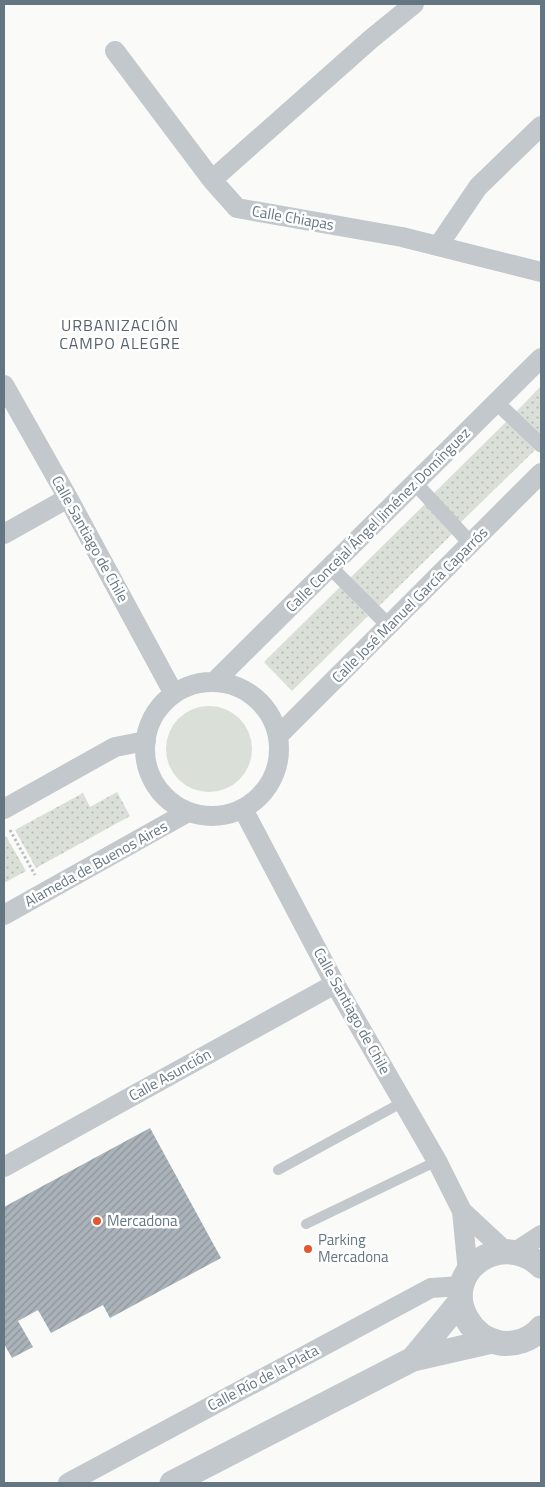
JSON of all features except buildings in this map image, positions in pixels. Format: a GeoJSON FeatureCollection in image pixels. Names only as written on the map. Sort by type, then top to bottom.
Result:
{"type":"FeatureCollection","features":[{"type":"Feature","properties":{"kind":"street"},"geometry":{"type":"LineString","coordinates":[[212,180],[371,39],[414,4]]}},
{"type":"Feature","properties":{"kind":"street","name":"Calle Chiapas"},"geometry":{"type":"LineString","coordinates":[[116,51],[212,180],[237,208],[402,237],[541,272]]}},
{"type":"Feature","properties":{"kind":"street"},"geometry":{"type":"LineString","coordinates":[[438,246],[478,188],[541,126]]}},
{"type":"Feature","properties":{"kind":"street","name":"Calle Concejal Ángel Jiménez Domínguez"},"geometry":{"type":"LineString","coordinates":[[214,682],[541,358]]}},
{"type":"Feature","properties":{"kind":"street","name":"Calle Santiago de Chile"},"geometry":{"type":"LineString","coordinates":[[4,384],[174,694]]}},
{"type":"Feature","properties":{"kind":"street"},"geometry":{"type":"LineString","coordinates":[[496,402],[541,445]]}},
{"type":"Feature","properties":{"kind":"street","name":"Calle José Manuel García Caparrós"},"geometry":{"type":"LineString","coordinates":[[278,736],[541,474]]}},
{"type":"Feature","properties":{"kind":"street"},"geometry":{"type":"LineString","coordinates":[[415,483],[471,544]]}},
{"type":"Feature","properties":{"kind":"street"},"geometry":{"type":"LineString","coordinates":[[4,534],[68,498]]}},
{"type":"Feature","properties":{"kind":"street"},"geometry":{"type":"LineString","coordinates":[[330,567],[389,626]]}},
{"type":"Feature","properties":{"kind":"street"},"geometry":{"type":"LineString","coordinates":[[214,682],[236,687],[256,698],[270,715],[278,736],[279,758],[273,779],[260,797],[243,809],[225,815],[206,816],[188,812],[169,801],[155,784],[147,764],[146,742],[155,715],[160,707],[174,694],[193,685],[214,682]]}},
{"type":"Feature","properties":{"kind":"street"},"geometry":{"type":"LineString","coordinates":[[6,818],[115,747],[146,742]]}},
{"type":"Feature","properties":{"kind":"street","name":"Calle Santiago de Chile"},"geometry":{"type":"LineString","coordinates":[[243,809],[335,984],[437,1161],[462,1211],[463,1286]]}},
{"type":"Feature","properties":{"kind":"street","name":"Alameda de Buenos Aires"},"geometry":{"type":"LineString","coordinates":[[4,915],[188,812]]}},
{"type":"Feature","properties":{"kind":"street","name":"Calle Asunción"},"geometry":{"type":"LineString","coordinates":[[4,1167],[335,984]]}},
{"type":"Feature","properties":{"kind":"street","name":"Calle Santiago de Chile"},"geometry":{"type":"LineString","coordinates":[[462,1211],[527,1257]]}},
{"type":"Feature","properties":{"kind":"street"},"geometry":{"type":"LineString","coordinates":[[413,1359],[463,1286],[478,1260],[491,1253],[527,1257],[541,1235]]}},
{"type":"Feature","properties":{"kind":"street"},"geometry":{"type":"LineString","coordinates":[[463,1286],[464,1315],[470,1326],[480,1336],[492,1342]]}},
{"type":"Feature","properties":{"kind":"street","name":"Calle Río de la Plata"},"geometry":{"type":"LineString","coordinates":[[68,1483],[431,1288],[463,1286]]}},
{"type":"Feature","properties":{"kind":"street"},"geometry":{"type":"LineString","coordinates":[[172,1483],[413,1359],[492,1342],[508,1344],[522,1341],[536,1334],[541,1328]]}},
{"type":"Feature","properties":{"kind":"lane"},"geometry":{"type":"LineString","coordinates":[[278,1170],[403,1102]]}},
{"type":"Feature","properties":{"kind":"lane"},"geometry":{"type":"LineString","coordinates":[[306,1224],[437,1161]]}},
{"type":"Feature","properties":{"kind":"path"},"geometry":{"type":"LineString","coordinates":[[6,818],[44,892]]}},
{"type":"Feature","properties":{"kind":"shaded area"},"geometry":{"type":"Polygon","coordinates":[[[541,386],[541,436],[516,412],[541,386]]]}},
{"type":"Feature","properties":{"kind":"shaded area"},"geometry":{"type":"Polygon","coordinates":[[[507,421],[535,450],[459,524],[431,496],[507,421]]]}},
{"type":"Feature","properties":{"kind":"shaded area"},"geometry":{"type":"Polygon","coordinates":[[[425,504],[453,533],[376,609],[348,580],[425,504]]]}},
{"type":"Feature","properties":{"kind":"shaded area"},"geometry":{"type":"Polygon","coordinates":[[[340,587],[368,616],[292,691],[264,662],[340,587]]]}},
{"type":"Feature","properties":{"kind":"shaded area"},"geometry":{"type":"Polygon","coordinates":[[[209,706],[225,710],[239,719],[248,733],[252,749],[248,765],[239,779],[225,788],[209,792],[193,788],[179,779],[170,765],[166,749],[170,733],[179,719],[193,710],[209,706]]]}},
{"type":"Feature","properties":{"kind":"shaded area"},"geometry":{"type":"Polygon","coordinates":[[[117,792],[130,816],[36,868],[15,830],[83,793],[90,807],[117,792]]]}},
{"type":"Feature","properties":{"kind":"shaded area"},"geometry":{"type":"Polygon","coordinates":[[[6,836],[26,871],[4,883],[4,838],[6,836]]]}},
{"type":"Feature","properties":{"kind":"place","name":"Mercadona"},"geometry":{"type":"Point","coordinates":[97,1221]}},
{"type":"Feature","properties":{"kind":"place","name":"Parking Mercadona"},"geometry":{"type":"Point","coordinates":[308,1249]}},
{"type":"Feature","properties":{"kind":"district","name":"URBANIZACIÓN CAMPO ALEGRE"},"geometry":{"type":"Point","coordinates":[120,334]}}]}
